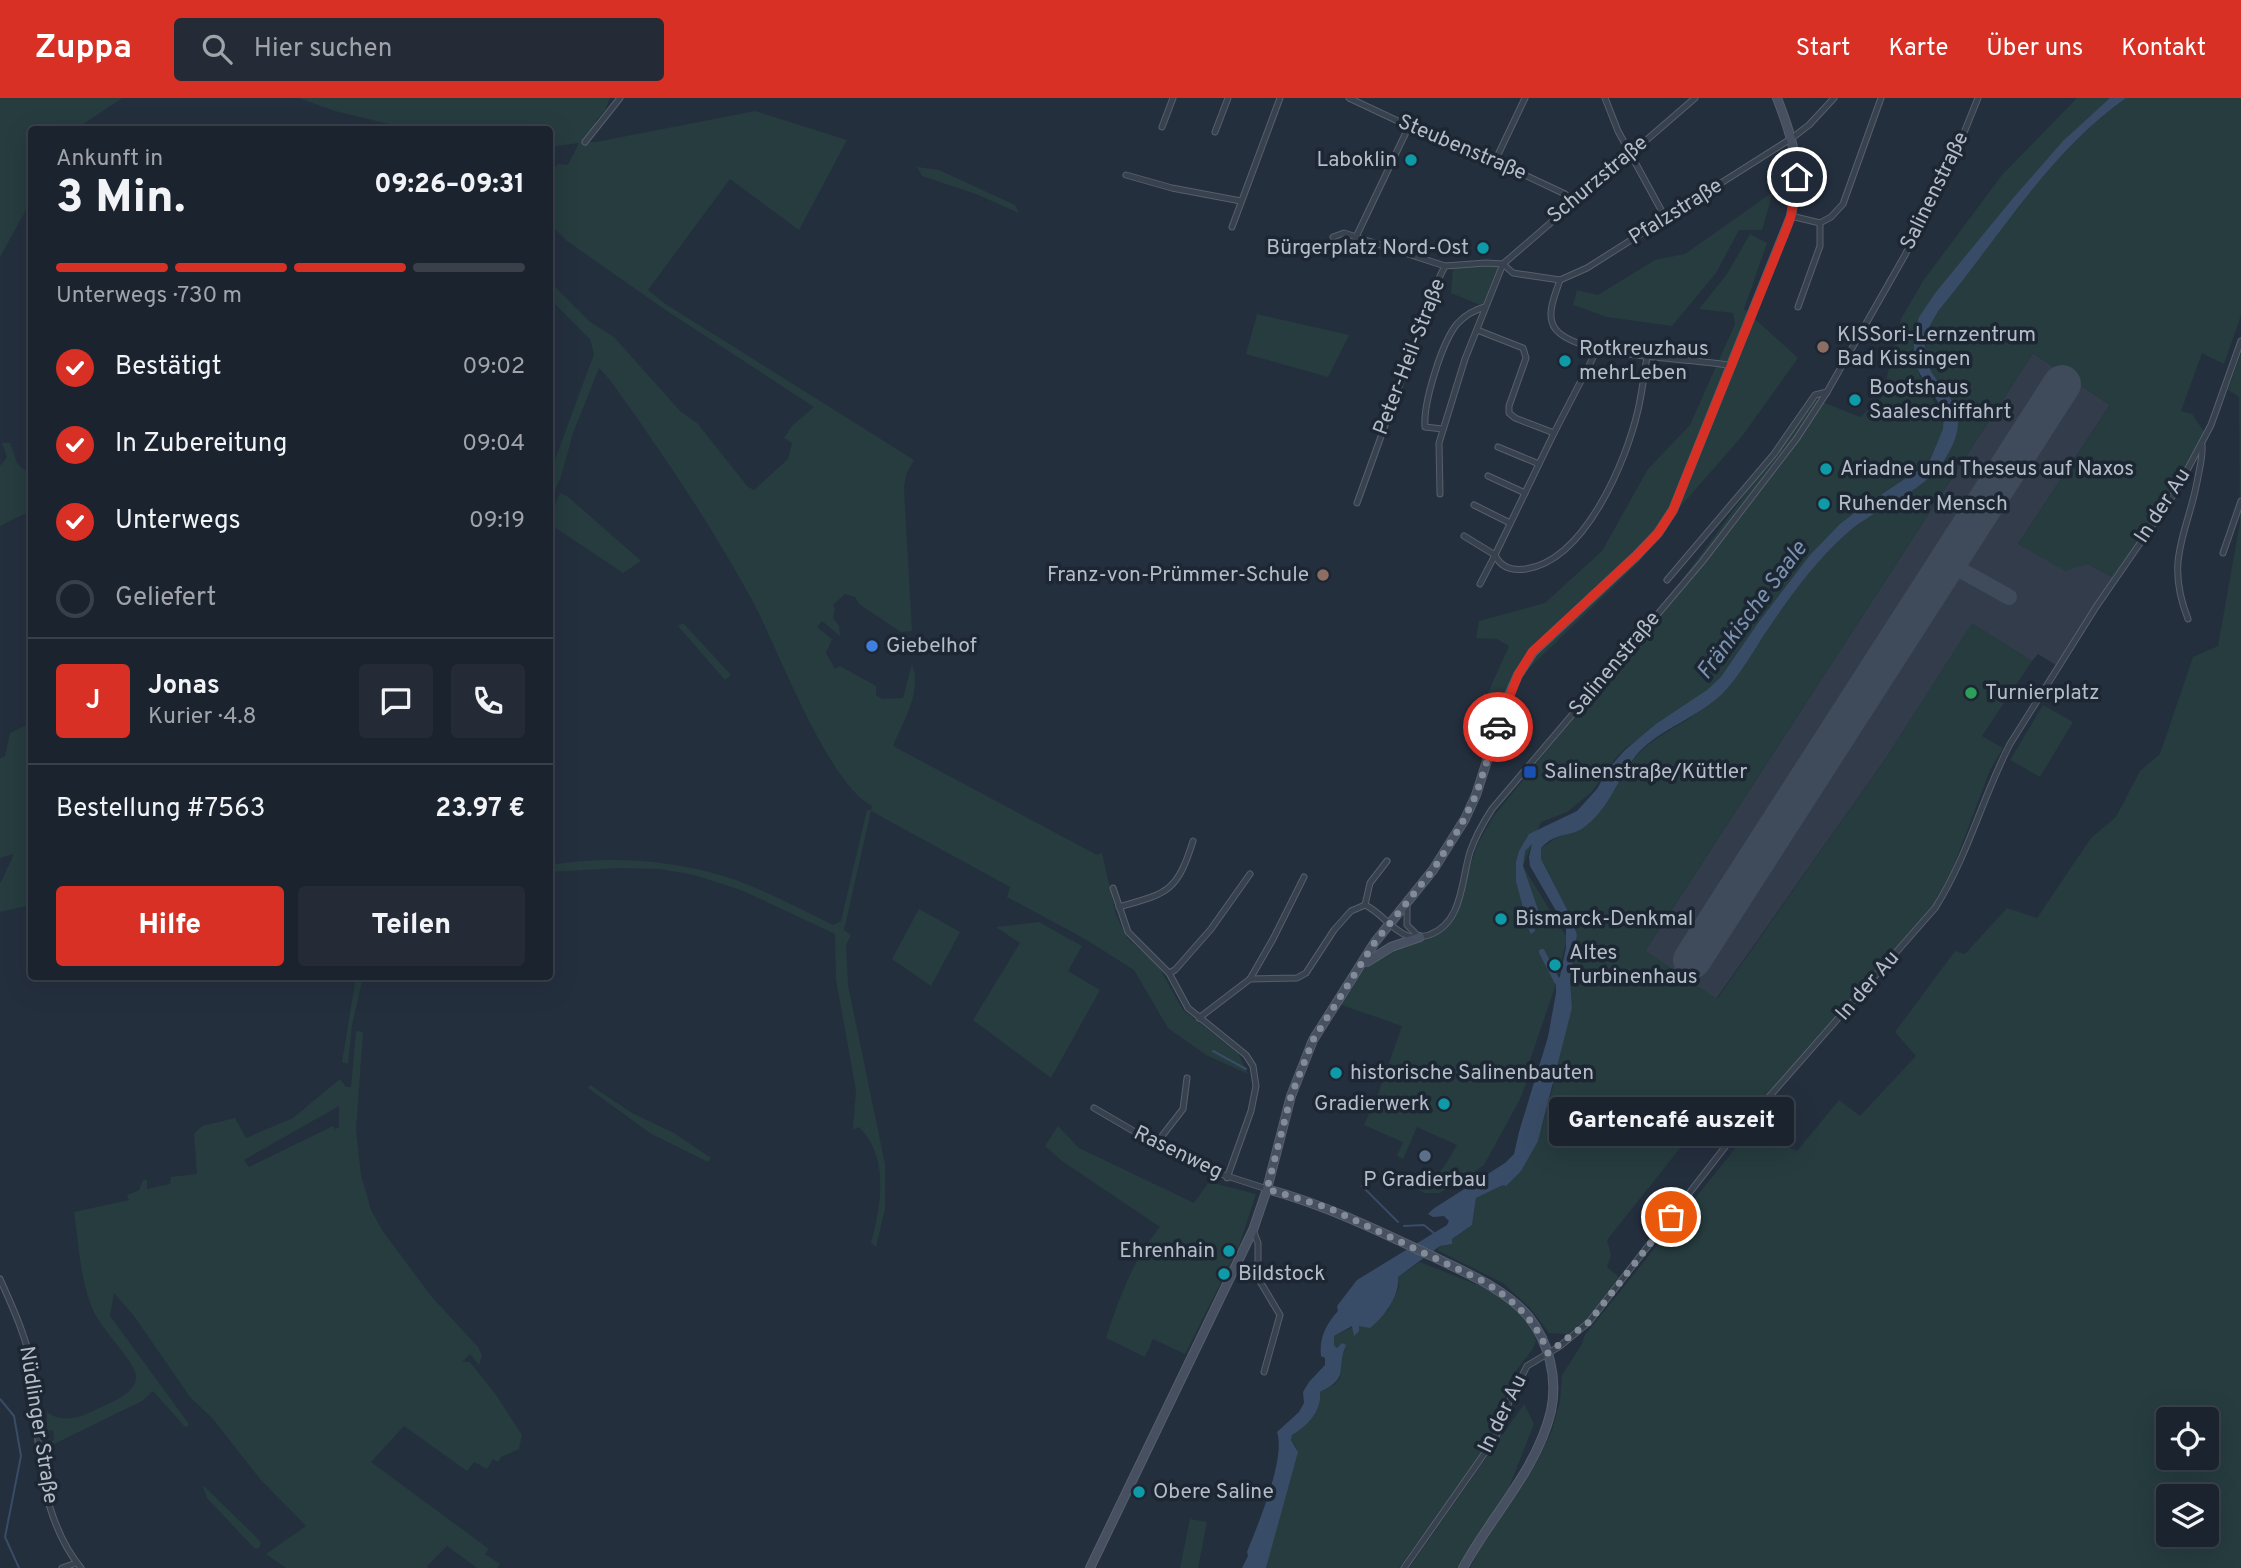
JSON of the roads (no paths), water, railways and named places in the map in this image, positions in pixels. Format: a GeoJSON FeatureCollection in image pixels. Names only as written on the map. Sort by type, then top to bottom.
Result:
{"type":"FeatureCollection","features":[{"type":"Feature","properties":{"kind":"main road"},"geometry":{"type":"LineString","coordinates":[[1090,1568],[1253,1230],[1267,1189],[1291,1096],[1313,1040],[1375,942],[1433,870],[1465,819],[1476,795],[1506,702],[1532,652],[1637,555],[1658,533],[1673,510],[1791,216],[1797,177],[1792,138],[1777,98]]}},
{"type":"Feature","properties":{"kind":"main road"},"geometry":{"type":"LineString","coordinates":[[1362,966],[1377,954],[1420,937]]}},
{"type":"Feature","properties":{"kind":"main road"},"geometry":{"type":"LineString","coordinates":[[1267,1189],[1329,1208],[1481,1280],[1502,1293],[1528,1317],[1540,1335],[1548,1353],[1553,1376],[1553,1396],[1548,1422],[1529,1464],[1475,1545],[1463,1568]]}},
{"type":"Feature","properties":{"kind":"street"},"geometry":{"type":"LineString","coordinates":[[585,142],[620,98]]}},
{"type":"Feature","properties":{"kind":"street"},"geometry":{"type":"LineString","coordinates":[[1162,127],[1173,98]]}},
{"type":"Feature","properties":{"kind":"street"},"geometry":{"type":"LineString","coordinates":[[1215,132],[1228,98]]}},
{"type":"Feature","properties":{"kind":"street"},"geometry":{"type":"LineString","coordinates":[[1232,227],[1280,98]]}},
{"type":"Feature","properties":{"kind":"street","name":"Steubenstraße"},"geometry":{"type":"LineString","coordinates":[[1349,98],[1487,163],[1496,161],[1565,194],[1573,202]]}},
{"type":"Feature","properties":{"kind":"street"},"geometry":{"type":"LineString","coordinates":[[1496,161],[1525,98]]}},
{"type":"Feature","properties":{"kind":"street"},"geometry":{"type":"LineString","coordinates":[[1605,98],[1618,131],[1666,219]]}},
{"type":"Feature","properties":{"kind":"street","name":"Schurzstraße"},"geometry":{"type":"LineString","coordinates":[[1503,264],[1695,98]]}},
{"type":"Feature","properties":{"kind":"street","name":"Pfalzstraße"},"geometry":{"type":"LineString","coordinates":[[1560,280],[1599,261],[1792,138],[1809,125],[1834,98]]}},
{"type":"Feature","properties":{"kind":"street"},"geometry":{"type":"LineString","coordinates":[[1791,216],[1820,223],[1831,218],[1843,204],[1881,98]]}},
{"type":"Feature","properties":{"kind":"street","name":"Salinenstraße"},"geometry":{"type":"LineString","coordinates":[[1420,937],[1439,931],[1456,908],[1473,843],[1492,809],[1730,528],[1797,438],[1827,392],[1898,267],[1936,194],[1978,98]]}},
{"type":"Feature","properties":{"kind":"street"},"geometry":{"type":"LineString","coordinates":[[1356,237],[1409,126]]}},
{"type":"Feature","properties":{"kind":"street"},"geometry":{"type":"LineString","coordinates":[[1126,175],[1172,188],[1241,201]]}},
{"type":"Feature","properties":{"kind":"street"},"geometry":{"type":"LineString","coordinates":[[1798,307],[1820,246],[1820,223]]}},
{"type":"Feature","properties":{"kind":"street"},"geometry":{"type":"LineString","coordinates":[[1333,237],[1344,233],[1445,266]]}},
{"type":"Feature","properties":{"kind":"street"},"geometry":{"type":"LineString","coordinates":[[1440,494],[1439,443],[1485,307],[1503,264],[1513,273],[1560,280],[1551,322],[1564,338],[1598,348],[1647,357],[1732,366]]}},
{"type":"Feature","properties":{"kind":"street","name":"Peter-Heil-Straße"},"geometry":{"type":"LineString","coordinates":[[1357,503],[1436,284],[1445,266],[1503,264]]}},
{"type":"Feature","properties":{"kind":"street"},"geometry":{"type":"LineString","coordinates":[[1443,429],[1425,427],[1424,420],[1425,406],[1447,339],[1464,317],[1485,307]]}},
{"type":"Feature","properties":{"kind":"street"},"geometry":{"type":"LineString","coordinates":[[1477,330],[1526,351],[1509,413],[1515,418],[1554,433]]}},
{"type":"Feature","properties":{"kind":"street","name":"In der Au"},"geometry":{"type":"LineString","coordinates":[[1404,1568],[1496,1437],[1515,1387],[1527,1366],[1589,1322],[1725,1147],[1928,918],[1961,863],[1999,765],[2010,744],[2096,607],[2176,491],[2202,444],[2241,341]]}},
{"type":"Feature","properties":{"kind":"street"},"geometry":{"type":"LineString","coordinates":[[1480,584],[1598,348]]}},
{"type":"Feature","properties":{"kind":"street"},"geometry":{"type":"LineString","coordinates":[[1464,536],[1495,555],[1504,567],[1514,570],[1538,566],[1560,554],[1585,527],[1614,477],[1638,410],[1647,357]]}},
{"type":"Feature","properties":{"kind":"street","name":"Salinenstraße"},"geometry":{"type":"LineString","coordinates":[[1667,580],[1774,454],[1815,395],[1827,392]]}},
{"type":"Feature","properties":{"kind":"street"},"geometry":{"type":"LineString","coordinates":[[2188,619],[2177,578],[2176,557],[2196,486],[2202,444]]}},
{"type":"Feature","properties":{"kind":"street"},"geometry":{"type":"LineString","coordinates":[[1498,447],[1539,464]]}},
{"type":"Feature","properties":{"kind":"street"},"geometry":{"type":"LineString","coordinates":[[1488,476],[1525,493]]}},
{"type":"Feature","properties":{"kind":"street"},"geometry":{"type":"LineString","coordinates":[[2223,552],[2241,501]]}},
{"type":"Feature","properties":{"kind":"street"},"geometry":{"type":"LineString","coordinates":[[1474,505],[1510,523]]}},
{"type":"Feature","properties":{"kind":"street"},"geometry":{"type":"LineString","coordinates":[[1119,907],[1169,889],[1185,867],[1193,841]]}},
{"type":"Feature","properties":{"kind":"street"},"geometry":{"type":"LineString","coordinates":[[1364,905],[1370,883],[1387,861]]}},
{"type":"Feature","properties":{"kind":"street"},"geometry":{"type":"LineString","coordinates":[[1169,973],[1175,970],[1212,929],[1250,874]]}},
{"type":"Feature","properties":{"kind":"street"},"geometry":{"type":"LineString","coordinates":[[1199,1018],[1250,979],[1304,877]]}},
{"type":"Feature","properties":{"kind":"street"},"geometry":{"type":"LineString","coordinates":[[1113,888],[1128,932],[1169,973],[1188,1008],[1246,1055],[1253,1066],[1256,1086],[1251,1111],[1227,1178]]}},
{"type":"Feature","properties":{"kind":"street"},"geometry":{"type":"LineString","coordinates":[[1407,903],[1407,925],[1420,937]]}},
{"type":"Feature","properties":{"kind":"street"},"geometry":{"type":"LineString","coordinates":[[1250,979],[1297,978],[1306,973],[1334,930],[1351,911],[1364,905],[1376,910],[1409,936],[1420,937]]}},
{"type":"Feature","properties":{"kind":"street"},"geometry":{"type":"LineString","coordinates":[[1155,1145],[1183,1109],[1187,1078]]}},
{"type":"Feature","properties":{"kind":"street","name":"Rasenweg"},"geometry":{"type":"LineString","coordinates":[[1094,1108],[1190,1164],[1267,1189]]}},
{"type":"Feature","properties":{"kind":"street"},"geometry":{"type":"LineString","coordinates":[[1253,1230],[1258,1243],[1258,1278],[1280,1315],[1264,1372]]}},
{"type":"Feature","properties":{"kind":"street","name":"Nüdlinger Straße"},"geometry":{"type":"LineString","coordinates":[[0,1279],[15,1312],[31,1362],[46,1494],[63,1537],[78,1565]]}},
{"type":"Feature","properties":{"kind":"street"},"geometry":{"type":"LineString","coordinates":[[62,1568],[78,1565]]}},
{"type":"Feature","properties":{"kind":"water"},"geometry":{"type":"Polygon","coordinates":[[[2110,98],[2126,98],[2098,120],[2049,170],[1939,310],[1930,326],[1925,343],[1926,359],[1931,372],[1955,406],[1958,420],[1955,438],[1936,471],[1912,491],[1857,525],[1834,545],[1794,592],[1729,687],[1713,702],[1643,748],[1593,820],[1578,831],[1553,839],[1541,848],[1541,859],[1571,917],[1577,935],[1570,980],[1572,1008],[1538,1141],[1521,1171],[1506,1186],[1476,1198],[1472,1225],[1452,1239],[1452,1244],[1440,1246],[1398,1277],[1394,1299],[1386,1312],[1370,1328],[1359,1326],[1359,1331],[1354,1336],[1352,1326],[1334,1336],[1334,1345],[1337,1348],[1342,1343],[1346,1345],[1339,1377],[1330,1387],[1320,1392],[1316,1412],[1292,1435],[1291,1440],[1298,1452],[1266,1568],[1242,1568],[1274,1474],[1279,1444],[1277,1432],[1299,1412],[1304,1403],[1303,1392],[1325,1365],[1325,1358],[1321,1356],[1322,1337],[1338,1311],[1337,1306],[1357,1280],[1447,1225],[1449,1221],[1444,1216],[1433,1217],[1428,1214],[1433,1209],[1505,1163],[1514,1154],[1548,1037],[1556,984],[1566,948],[1566,928],[1530,866],[1532,844],[1525,851],[1523,866],[1544,927],[1540,929],[1531,909],[1530,917],[1535,931],[1531,934],[1528,927],[1516,881],[1516,862],[1529,834],[1577,811],[1597,789],[1609,768],[1625,750],[1721,677],[1810,555],[1840,524],[1929,463],[1943,429],[1944,416],[1914,359],[1914,339],[1919,317],[1936,292],[2014,197],[2063,141],[2110,98]]]}},
{"type":"Feature","properties":{"kind":"waterway"},"geometry":{"type":"LineString","coordinates":[[1542,952],[1557,981]]}},
{"type":"Feature","properties":{"kind":"waterway"},"geometry":{"type":"LineString","coordinates":[[1213,1051],[1246,1069]]}},
{"type":"Feature","properties":{"kind":"waterway"},"geometry":{"type":"LineString","coordinates":[[1362,1186],[1398,1222]]}},
{"type":"Feature","properties":{"kind":"waterway"},"geometry":{"type":"LineString","coordinates":[[1404,1226],[1424,1225],[1435,1234]]}},
{"type":"Feature","properties":{"kind":"waterway"},"geometry":{"type":"LineString","coordinates":[[0,1399],[14,1416],[21,1456],[5,1537],[19,1568]]}},
{"type":"Feature","properties":{"kind":"place","name":"Laboklin"},"geometry":{"type":"Point","coordinates":[1411,160]}},
{"type":"Feature","properties":{"kind":"place","name":"Bürgerplatz Nord-Ost"},"geometry":{"type":"Point","coordinates":[1483,248]}},
{"type":"Feature","properties":{"kind":"place","name":"KISSori-Lernzentrum Bad Kissingen"},"geometry":{"type":"Point","coordinates":[1823,347]}},
{"type":"Feature","properties":{"kind":"place","name":"Rotkreuzhaus mehrLeben"},"geometry":{"type":"Point","coordinates":[1565,361]}},
{"type":"Feature","properties":{"kind":"place","name":"Bootshaus Saaleschiffahrt"},"geometry":{"type":"Point","coordinates":[1855,400]}},
{"type":"Feature","properties":{"kind":"place","name":"Ariadne und Theseus auf Naxos"},"geometry":{"type":"Point","coordinates":[1826,469]}},
{"type":"Feature","properties":{"kind":"place","name":"Ruhender Mensch"},"geometry":{"type":"Point","coordinates":[1824,504]}},
{"type":"Feature","properties":{"kind":"place","name":"Franz-von-Prümmer-Schule"},"geometry":{"type":"Point","coordinates":[1323,575]}},
{"type":"Feature","properties":{"kind":"place","name":"Giebelhof"},"geometry":{"type":"Point","coordinates":[872,646]}},
{"type":"Feature","properties":{"kind":"place","name":"Turnierplatz"},"geometry":{"type":"Point","coordinates":[1971,693]}},
{"type":"Feature","properties":{"kind":"place","name":"Salinenstraße/Küttler"},"geometry":{"type":"Point","coordinates":[1530,772]}},
{"type":"Feature","properties":{"kind":"place","name":"Bismarck-Denkmal"},"geometry":{"type":"Point","coordinates":[1501,919]}},
{"type":"Feature","properties":{"kind":"place","name":"Altes Turbinenhaus"},"geometry":{"type":"Point","coordinates":[1555,965]}},
{"type":"Feature","properties":{"kind":"place","name":"historische Salinenbauten"},"geometry":{"type":"Point","coordinates":[1336,1073]}},
{"type":"Feature","properties":{"kind":"place","name":"Gradierwerk"},"geometry":{"type":"Point","coordinates":[1444,1104]}},
{"type":"Feature","properties":{"kind":"place","name":"P Gradierbau"},"geometry":{"type":"Point","coordinates":[1425,1156]}},
{"type":"Feature","properties":{"kind":"place","name":"Gartencafé auszeit"},"geometry":{"type":"Point","coordinates":[1671,1217]}},
{"type":"Feature","properties":{"kind":"place","name":"Ehrenhain"},"geometry":{"type":"Point","coordinates":[1229,1251]}},
{"type":"Feature","properties":{"kind":"place","name":"Bildstock"},"geometry":{"type":"Point","coordinates":[1224,1274]}},
{"type":"Feature","properties":{"kind":"place","name":"Obere Saline"},"geometry":{"type":"Point","coordinates":[1139,1492]}},
{"type":"Feature","properties":{"kind":"water label","name":"Fränkische Saale"},"geometry":{"type":"Point","coordinates":[1753,611]}}]}
